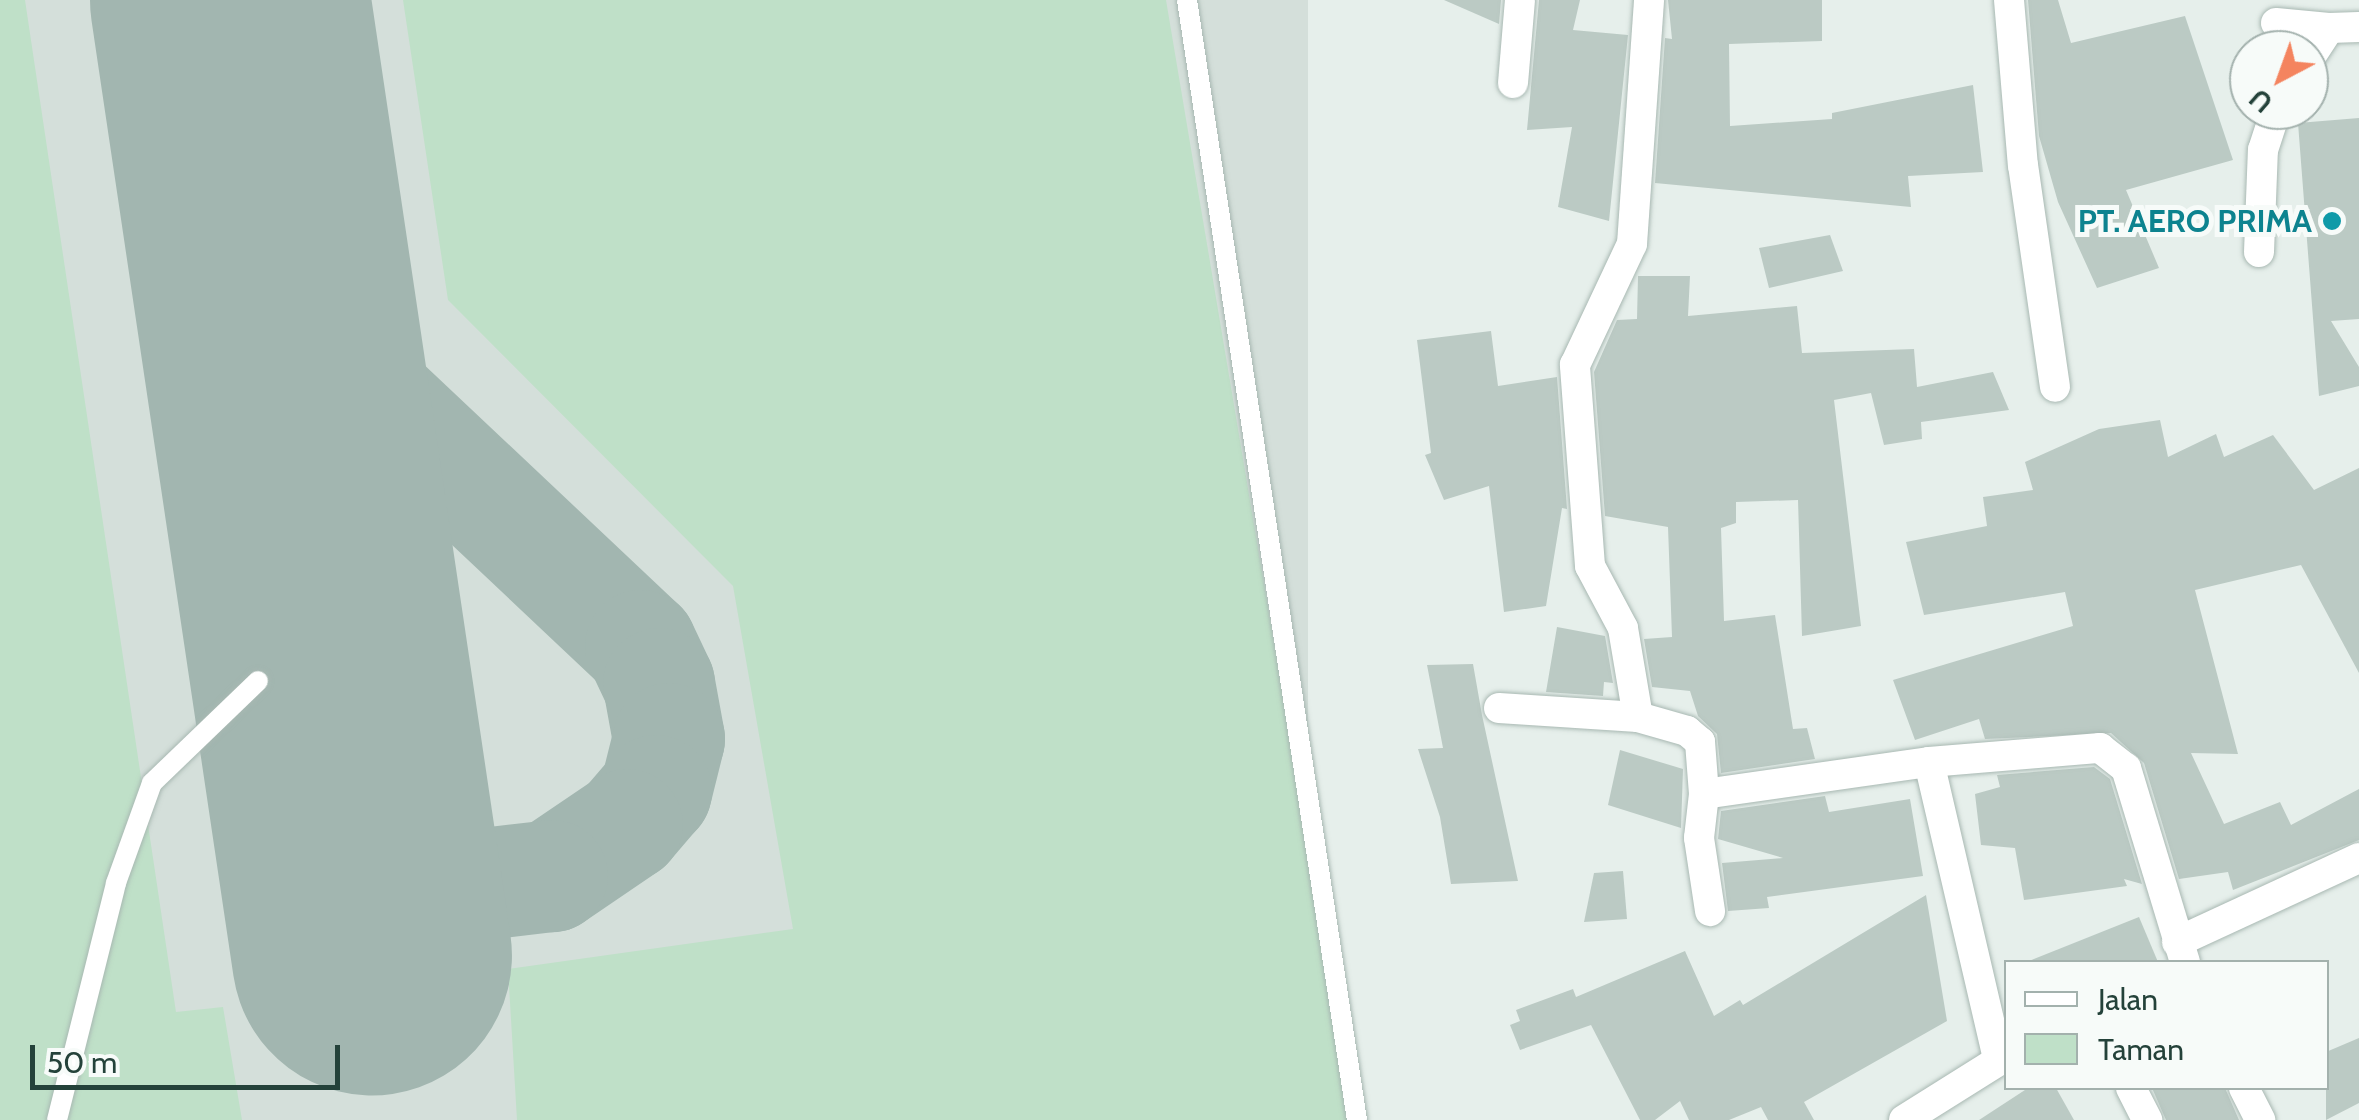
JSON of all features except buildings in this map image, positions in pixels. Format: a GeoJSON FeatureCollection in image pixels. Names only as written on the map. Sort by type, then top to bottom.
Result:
{"type":"FeatureCollection","features":[{"type":"Feature","properties":{"kind":"street"},"geometry":{"type":"LineString","coordinates":[[1512,83],[1520,0]]}},
{"type":"Feature","properties":{"kind":"street"},"geometry":{"type":"LineString","coordinates":[[1638,717],[1623,628],[1590,566],[1574,365],[1632,244],[1649,0]]}},
{"type":"Feature","properties":{"kind":"street"},"geometry":{"type":"LineString","coordinates":[[2009,0],[2023,165],[2055,388]]}},
{"type":"Feature","properties":{"kind":"street"},"geometry":{"type":"LineString","coordinates":[[2276,23],[2344,28]]}},
{"type":"Feature","properties":{"kind":"street"},"geometry":{"type":"LineString","coordinates":[[2259,252],[2263,150],[2270,130]]}},
{"type":"Feature","properties":{"kind":"street"},"geometry":{"type":"LineString","coordinates":[[1499,708],[1638,717],[1688,731],[1700,742],[1704,794],[1700,838],[1710,911]]}},
{"type":"Feature","properties":{"kind":"street"},"geometry":{"type":"LineString","coordinates":[[1704,794],[1930,762],[2100,748],[2117,757],[2126,768],[2181,952],[2359,858]]}},
{"type":"Feature","properties":{"kind":"street"},"geometry":{"type":"LineString","coordinates":[[1904,1120],[2002,1058],[1930,762]]}},
{"type":"Feature","properties":{"kind":"street"},"geometry":{"type":"LineString","coordinates":[[2131,1090],[2147,1120]]}},
{"type":"Feature","properties":{"kind":"street"},"geometry":{"type":"LineString","coordinates":[[2245,1090],[2260,1120]]}},
{"type":"Feature","properties":{"kind":"lane"},"geometry":{"type":"LineString","coordinates":[[1187,0],[1357,1120]]}},
{"type":"Feature","properties":{"kind":"lane"},"geometry":{"type":"LineString","coordinates":[[57,1120],[116,883],[152,783],[258,681]]}},
{"type":"Feature","properties":{"kind":"shaded area"},"geometry":{"type":"Polygon","coordinates":[[[0,0],[1308,0],[1308,1120],[0,1120],[0,0]]]}},
{"type":"Feature","properties":{"kind":"green space"},"geometry":{"type":"Polygon","coordinates":[[[0,0],[25,0],[176,1012],[223,1007],[242,1120],[0,1120],[0,0]]]}},
{"type":"Feature","properties":{"kind":"green space"},"geometry":{"type":"Polygon","coordinates":[[[403,0],[1166,0],[1354,1120],[517,1120],[508,969],[793,929],[733,586],[448,300],[403,0]]]}},
{"type":"Feature","properties":{"kind":"taxiway"},"geometry":{"type":"LineString","coordinates":[[259,197],[289,272],[324,334],[365,386],[641,646],[659,684],[669,739],[656,791],[627,825],[552,876],[424,891],[361,877],[287,829],[268,794],[258,681],[261,635],[283,548],[305,503]]}},
{"type":"Feature","properties":{"kind":"runway"},"geometry":{"type":"LineString","coordinates":[[230,0],[372,956]]}},
{"type":"Feature","properties":{"kind":"place","name":"PT. AERO PRIMA"},"geometry":{"type":"Point","coordinates":[2332,221]}}]}
